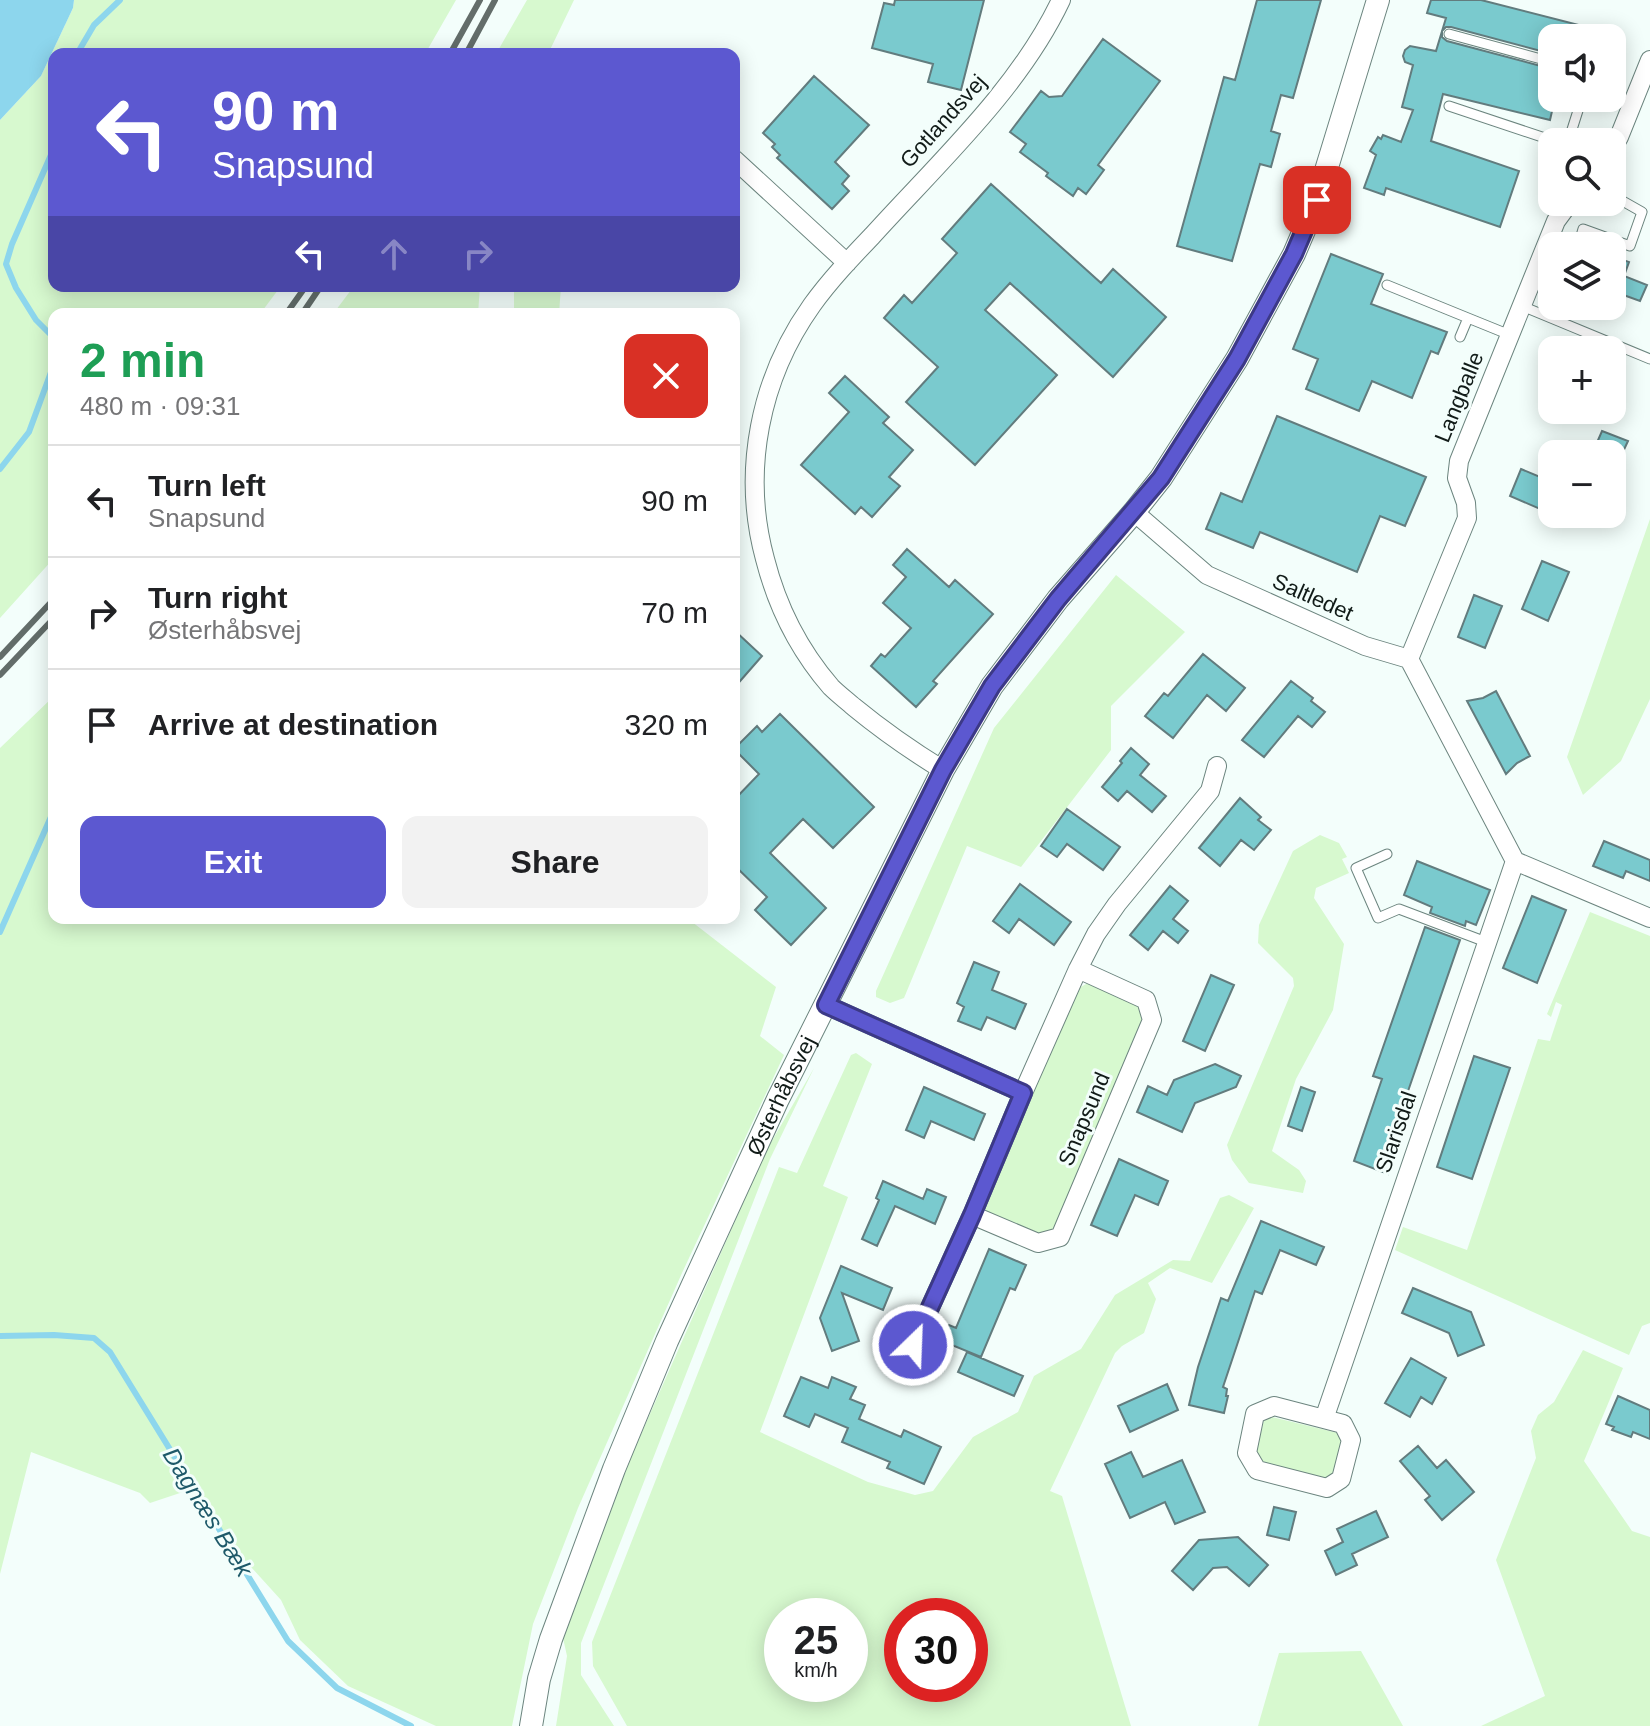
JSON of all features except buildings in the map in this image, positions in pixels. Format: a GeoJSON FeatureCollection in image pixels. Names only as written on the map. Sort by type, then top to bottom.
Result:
{"type":"FeatureCollection","features":[{"type":"Feature","properties":{"kind":"street","name":"Gotlandsvej"},"geometry":{"type":"LineString","coordinates":[[943,770],[879,728],[832,688],[798,643],[773,589],[758,534],[753,477],[761,416],[779,360],[812,305],[1000,96],[1061,0]]}},
{"type":"Feature","properties":{"kind":"street","name":"Østerhåbsvej"},"geometry":{"type":"LineString","coordinates":[[531,1726],[539,1679],[565,1597],[667,1341],[778,1099],[943,770],[992,686],[1058,599],[1161,478],[1237,359],[1294,254],[1317,200],[1378,0]]}},
{"type":"Feature","properties":{"kind":"street"},"geometry":{"type":"LineString","coordinates":[[1623,128],[1650,60]]}},
{"type":"Feature","properties":{"kind":"street"},"geometry":{"type":"LineString","coordinates":[[740,165],[847,263]]}},
{"type":"Feature","properties":{"kind":"street","name":"Langballe"},"geometry":{"type":"LineString","coordinates":[[1409,659],[1467,518],[1466,503],[1457,478],[1459,461],[1522,306],[1538,279]]}},
{"type":"Feature","properties":{"kind":"street","name":"Saltledet"},"geometry":{"type":"LineString","coordinates":[[1134,512],[1207,575],[1365,646],[1409,659]]}},
{"type":"Feature","properties":{"kind":"street"},"geometry":{"type":"LineString","coordinates":[[1409,659],[1515,861],[1650,918]]}},
{"type":"Feature","properties":{"kind":"street"},"geometry":{"type":"LineString","coordinates":[[917,1371],[913,1345],[1078,969],[1096,934],[1117,904],[1210,791],[1217,766]]}},
{"type":"Feature","properties":{"kind":"street","name":"Slarisdal"},"geometry":{"type":"LineString","coordinates":[[1324,1419],[1515,861]]}},
{"type":"Feature","properties":{"kind":"street","name":"Snapsund"},"geometry":{"type":"LineString","coordinates":[[972,1215],[1038,1243],[1060,1237],[1152,1020],[1146,1000],[1078,969]]}},
{"type":"Feature","properties":{"kind":"street"},"geometry":{"type":"LineString","coordinates":[[826,1005],[1023,1093]]}},
{"type":"Feature","properties":{"kind":"street"},"geometry":{"type":"LineString","coordinates":[[1274,1406],[1324,1419],[1343,1424],[1351,1440],[1341,1479],[1327,1488],[1257,1470],[1247,1453],[1255,1414],[1274,1406]]}},
{"type":"Feature","properties":{"kind":"lane"},"geometry":{"type":"LineString","coordinates":[[1449,34],[1538,58]]}},
{"type":"Feature","properties":{"kind":"lane"},"geometry":{"type":"LineString","coordinates":[[1449,106],[1538,136]]}},
{"type":"Feature","properties":{"kind":"lane"},"geometry":{"type":"LineString","coordinates":[[1626,203],[1642,212],[1630,246],[1626,245]]}},
{"type":"Feature","properties":{"kind":"lane"},"geometry":{"type":"LineString","coordinates":[[1387,285],[1510,335]]}},
{"type":"Feature","properties":{"kind":"lane"},"geometry":{"type":"LineString","coordinates":[[1522,306],[1650,359]]}},
{"type":"Feature","properties":{"kind":"lane"},"geometry":{"type":"LineString","coordinates":[[1460,337],[1468,318]]}},
{"type":"Feature","properties":{"kind":"lane"},"geometry":{"type":"LineString","coordinates":[[1387,854],[1356,868],[1378,918],[1399,909],[1486,942]]}},
{"type":"Feature","properties":{"kind":"green space"},"geometry":{"type":"Polygon","coordinates":[[[74,0],[456,0],[428,48],[54,48],[74,0]]]}},
{"type":"Feature","properties":{"kind":"green space"},"geometry":{"type":"Polygon","coordinates":[[[527,0],[574,0],[551,48],[499,48],[527,0]]]}},
{"type":"Feature","properties":{"kind":"green space"},"geometry":{"type":"Polygon","coordinates":[[[48,61],[48,292],[276,292],[264,308],[48,308],[48,565],[0,618],[0,120],[41,76],[48,61]]]}},
{"type":"Feature","properties":{"kind":"green space"},"geometry":{"type":"Polygon","coordinates":[[[350,292],[480,292],[478,308],[338,308],[350,292]]]}},
{"type":"Feature","properties":{"kind":"green space"},"geometry":{"type":"Polygon","coordinates":[[[514,292],[561,292],[559,308],[514,308],[514,292]]]}},
{"type":"Feature","properties":{"kind":"green space"},"geometry":{"type":"Polygon","coordinates":[[[1650,519],[1650,699],[1621,761],[1583,795],[1567,757],[1650,519]]]}},
{"type":"Feature","properties":{"kind":"green space"},"geometry":{"type":"Polygon","coordinates":[[[1116,575],[1185,632],[1111,706],[1111,750],[1021,867],[967,846],[904,998],[890,1003],[876,997],[876,991],[994,728],[1116,575]]]}},
{"type":"Feature","properties":{"kind":"green space"},"geometry":{"type":"Polygon","coordinates":[[[48,702],[48,924],[695,924],[776,987],[760,1036],[784,1055],[682,1273],[578,1508],[533,1624],[512,1726],[436,1726],[348,1686],[300,1640],[281,1600],[183,1492],[150,1503],[140,1493],[31,1452],[0,1574],[0,748],[48,702]]]}},
{"type":"Feature","properties":{"kind":"green space"},"geometry":{"type":"Polygon","coordinates":[[[1320,835],[1339,843],[1347,857],[1342,859],[1349,873],[1316,888],[1314,898],[1344,944],[1333,1010],[1296,1079],[1272,1151],[1299,1170],[1306,1181],[1303,1193],[1249,1183],[1232,1160],[1227,1145],[1294,986],[1293,978],[1258,943],[1259,925],[1293,851],[1320,835]]]}},
{"type":"Feature","properties":{"kind":"green space"},"geometry":{"type":"Polygon","coordinates":[[[1590,912],[1650,936],[1650,1323],[1642,1326],[1629,1355],[1395,1250],[1403,1227],[1467,1250],[1538,1039],[1550,1041],[1562,1005],[1556,1002],[1551,1017],[1547,1014],[1590,912]]]}},
{"type":"Feature","properties":{"kind":"green space"},"geometry":{"type":"Polygon","coordinates":[[[1088,983],[1143,1008],[1147,1016],[1051,1235],[1041,1238],[988,1216],[983,1204],[1077,989],[1088,983]]]}},
{"type":"Feature","properties":{"kind":"green space"},"geometry":{"type":"Polygon","coordinates":[[[856,1053],[872,1064],[823,1186],[848,1197],[760,1432],[868,1482],[915,1495],[933,1491],[973,1437],[1018,1412],[1034,1376],[1081,1349],[1115,1295],[1173,1260],[1190,1261],[1220,1198],[1229,1195],[1254,1208],[1212,1283],[1170,1268],[1148,1283],[1156,1299],[1144,1333],[1115,1353],[1050,1491],[1062,1496],[1131,1726],[627,1726],[593,1666],[592,1642],[779,1167],[797,1173],[851,1055],[856,1053]]]}},
{"type":"Feature","properties":{"kind":"green space"},"geometry":{"type":"Polygon","coordinates":[[[814,1068],[770,1159],[581,1643],[581,1675],[614,1726],[556,1726],[567,1656],[563,1638],[631,1457],[765,1153],[814,1068]]]}},
{"type":"Feature","properties":{"kind":"green space"},"geometry":{"type":"Polygon","coordinates":[[[1583,1350],[1623,1368],[1584,1461],[1632,1531],[1650,1537],[1650,1726],[1481,1726],[1545,1696],[1496,1560],[1536,1458],[1531,1431],[1538,1415],[1554,1402],[1583,1350]]]}},
{"type":"Feature","properties":{"kind":"green space"},"geometry":{"type":"Polygon","coordinates":[[[1272,1417],[1338,1433],[1342,1440],[1333,1474],[1325,1478],[1260,1462],[1256,1453],[1264,1420],[1272,1417]]]}},
{"type":"Feature","properties":{"kind":"green space"},"geometry":{"type":"Polygon","coordinates":[[[1361,1651],[1403,1726],[1258,1726],[1279,1653],[1361,1651]]]}},
{"type":"Feature","properties":{"kind":"water"},"geometry":{"type":"Polygon","coordinates":[[[0,0],[74,0],[54,48],[48,48],[48,61],[41,76],[0,120],[0,0]]]}},
{"type":"Feature","properties":{"kind":"waterway"},"geometry":{"type":"LineString","coordinates":[[81,48],[94,25],[120,0]]}},
{"type":"Feature","properties":{"kind":"waterway"},"geometry":{"type":"LineString","coordinates":[[48,162],[6,264],[16,288],[36,320],[48,332]]}},
{"type":"Feature","properties":{"kind":"waterway"},"geometry":{"type":"LineString","coordinates":[[0,469],[29,432],[48,380]]}},
{"type":"Feature","properties":{"kind":"waterway","name":"Dagnæs Bæk"},"geometry":{"type":"LineString","coordinates":[[0,932],[48,824]]}},
{"type":"Feature","properties":{"kind":"waterway","name":"Dagnæs Bæk"},"geometry":{"type":"LineString","coordinates":[[0,1336],[94,1338],[110,1352],[288,1641],[337,1688],[411,1726]]}},
{"type":"Feature","properties":{"kind":"railway"},"geometry":{"type":"LineString","coordinates":[[453,48],[480,0]]}},
{"type":"Feature","properties":{"kind":"railway"},"geometry":{"type":"LineString","coordinates":[[469,48],[495,0]]}},
{"type":"Feature","properties":{"kind":"railway"},"geometry":{"type":"LineString","coordinates":[[290,308],[302,292]]}},
{"type":"Feature","properties":{"kind":"railway"},"geometry":{"type":"LineString","coordinates":[[306,308],[317,292]]}},
{"type":"Feature","properties":{"kind":"railway"},"geometry":{"type":"LineString","coordinates":[[0,657],[48,605]]}},
{"type":"Feature","properties":{"kind":"railway"},"geometry":{"type":"LineString","coordinates":[[0,675],[48,624]]}},
{"type":"Feature","properties":{"kind":"route"},"geometry":{"type":"LineString","coordinates":[[913,1345],[1023,1093],[826,1005],[943,770],[992,686],[1058,599],[1161,478],[1237,359],[1294,254],[1317,200]]}}]}
